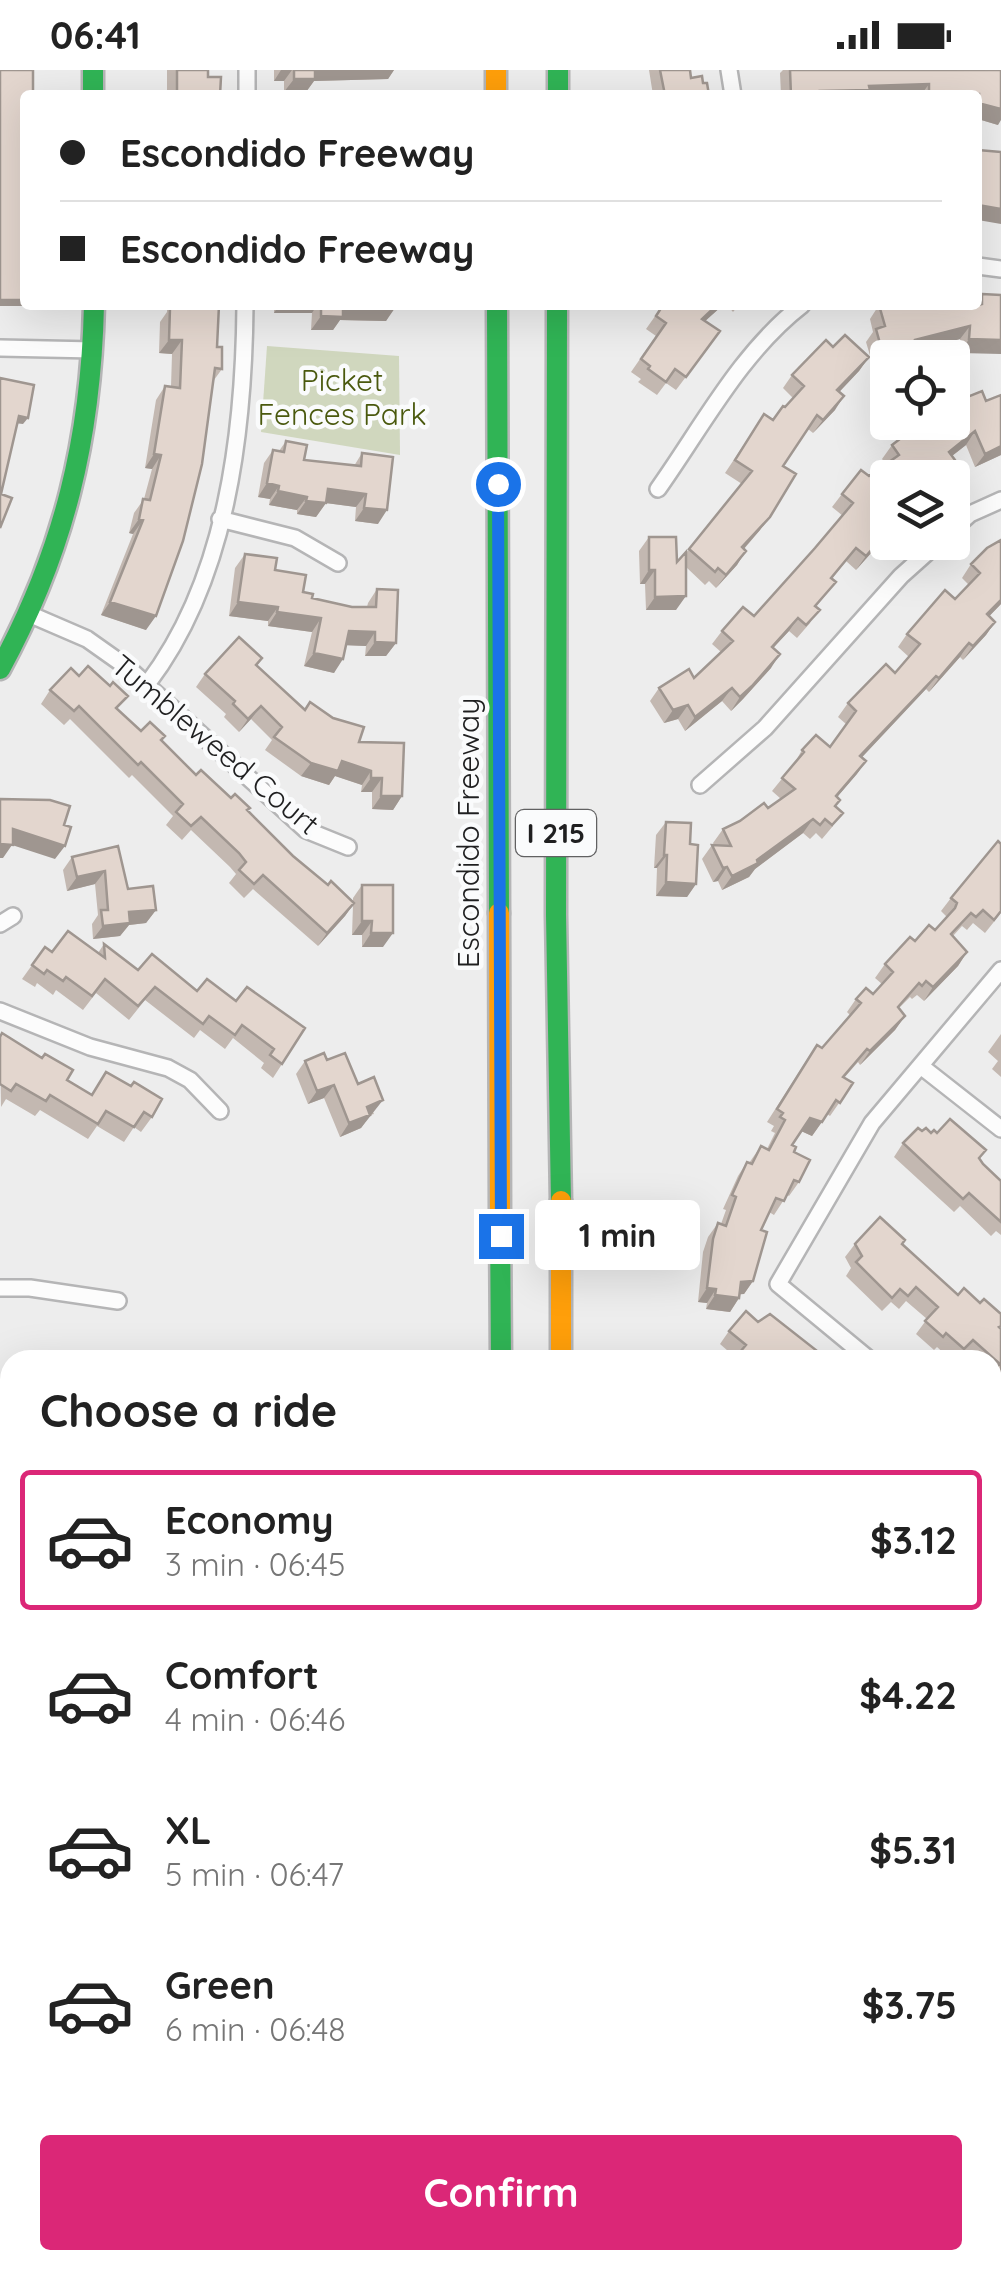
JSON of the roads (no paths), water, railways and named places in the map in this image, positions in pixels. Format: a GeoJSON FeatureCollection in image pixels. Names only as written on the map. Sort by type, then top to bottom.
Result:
{"type":"FeatureCollection","features":[{"type":"Feature","properties":{"kind":"main road"},"geometry":{"type":"LineString","coordinates":[[0,670],[50,568],[71,501],[82,452],[94,350],[94,310]]}},
{"type":"Feature","properties":{"kind":"main road","name":"Escondido Freeway"},"geometry":{"type":"LineString","coordinates":[[497,310],[501,1350]]}},
{"type":"Feature","properties":{"kind":"main road","name":"I 215"},"geometry":{"type":"LineString","coordinates":[[558,310],[556,915],[561,1350]]}},
{"type":"Feature","properties":{"kind":"street"},"geometry":{"type":"LineString","coordinates":[[148,683],[168,657],[198,596],[220,519],[238,426],[246,310]]}},
{"type":"Feature","properties":{"kind":"street"},"geometry":{"type":"LineString","coordinates":[[658,489],[754,352],[795,310]]}},
{"type":"Feature","properties":{"kind":"street"},"geometry":{"type":"LineString","coordinates":[[0,348],[94,350]]}},
{"type":"Feature","properties":{"kind":"street"},"geometry":{"type":"LineString","coordinates":[[970,514],[1001,500]]}},
{"type":"Feature","properties":{"kind":"street"},"geometry":{"type":"LineString","coordinates":[[220,519],[295,538],[338,563]]}},
{"type":"Feature","properties":{"kind":"street"},"geometry":{"type":"LineString","coordinates":[[700,785],[765,728],[919,560]]}},
{"type":"Feature","properties":{"kind":"street","name":"Tumbleweed Court"},"geometry":{"type":"LineString","coordinates":[[30,614],[87,639],[148,683],[306,830],[348,847]]}},
{"type":"Feature","properties":{"kind":"street"},"geometry":{"type":"LineString","coordinates":[[858,1350],[778,1284],[872,1124],[1001,970]]}},
{"type":"Feature","properties":{"kind":"street"},"geometry":{"type":"LineString","coordinates":[[0,1012],[90,1047],[168,1068],[190,1080],[220,1110]]}},
{"type":"Feature","properties":{"kind":"street"},"geometry":{"type":"LineString","coordinates":[[922,1067],[1001,1129]]}},
{"type":"Feature","properties":{"kind":"street"},"geometry":{"type":"LineString","coordinates":[[0,1288],[30,1288],[118,1302]]}},
{"type":"Feature","properties":{"kind":"park label","name":"Picket Fences Park"},"geometry":{"type":"Point","coordinates":[342,398]}}]}
